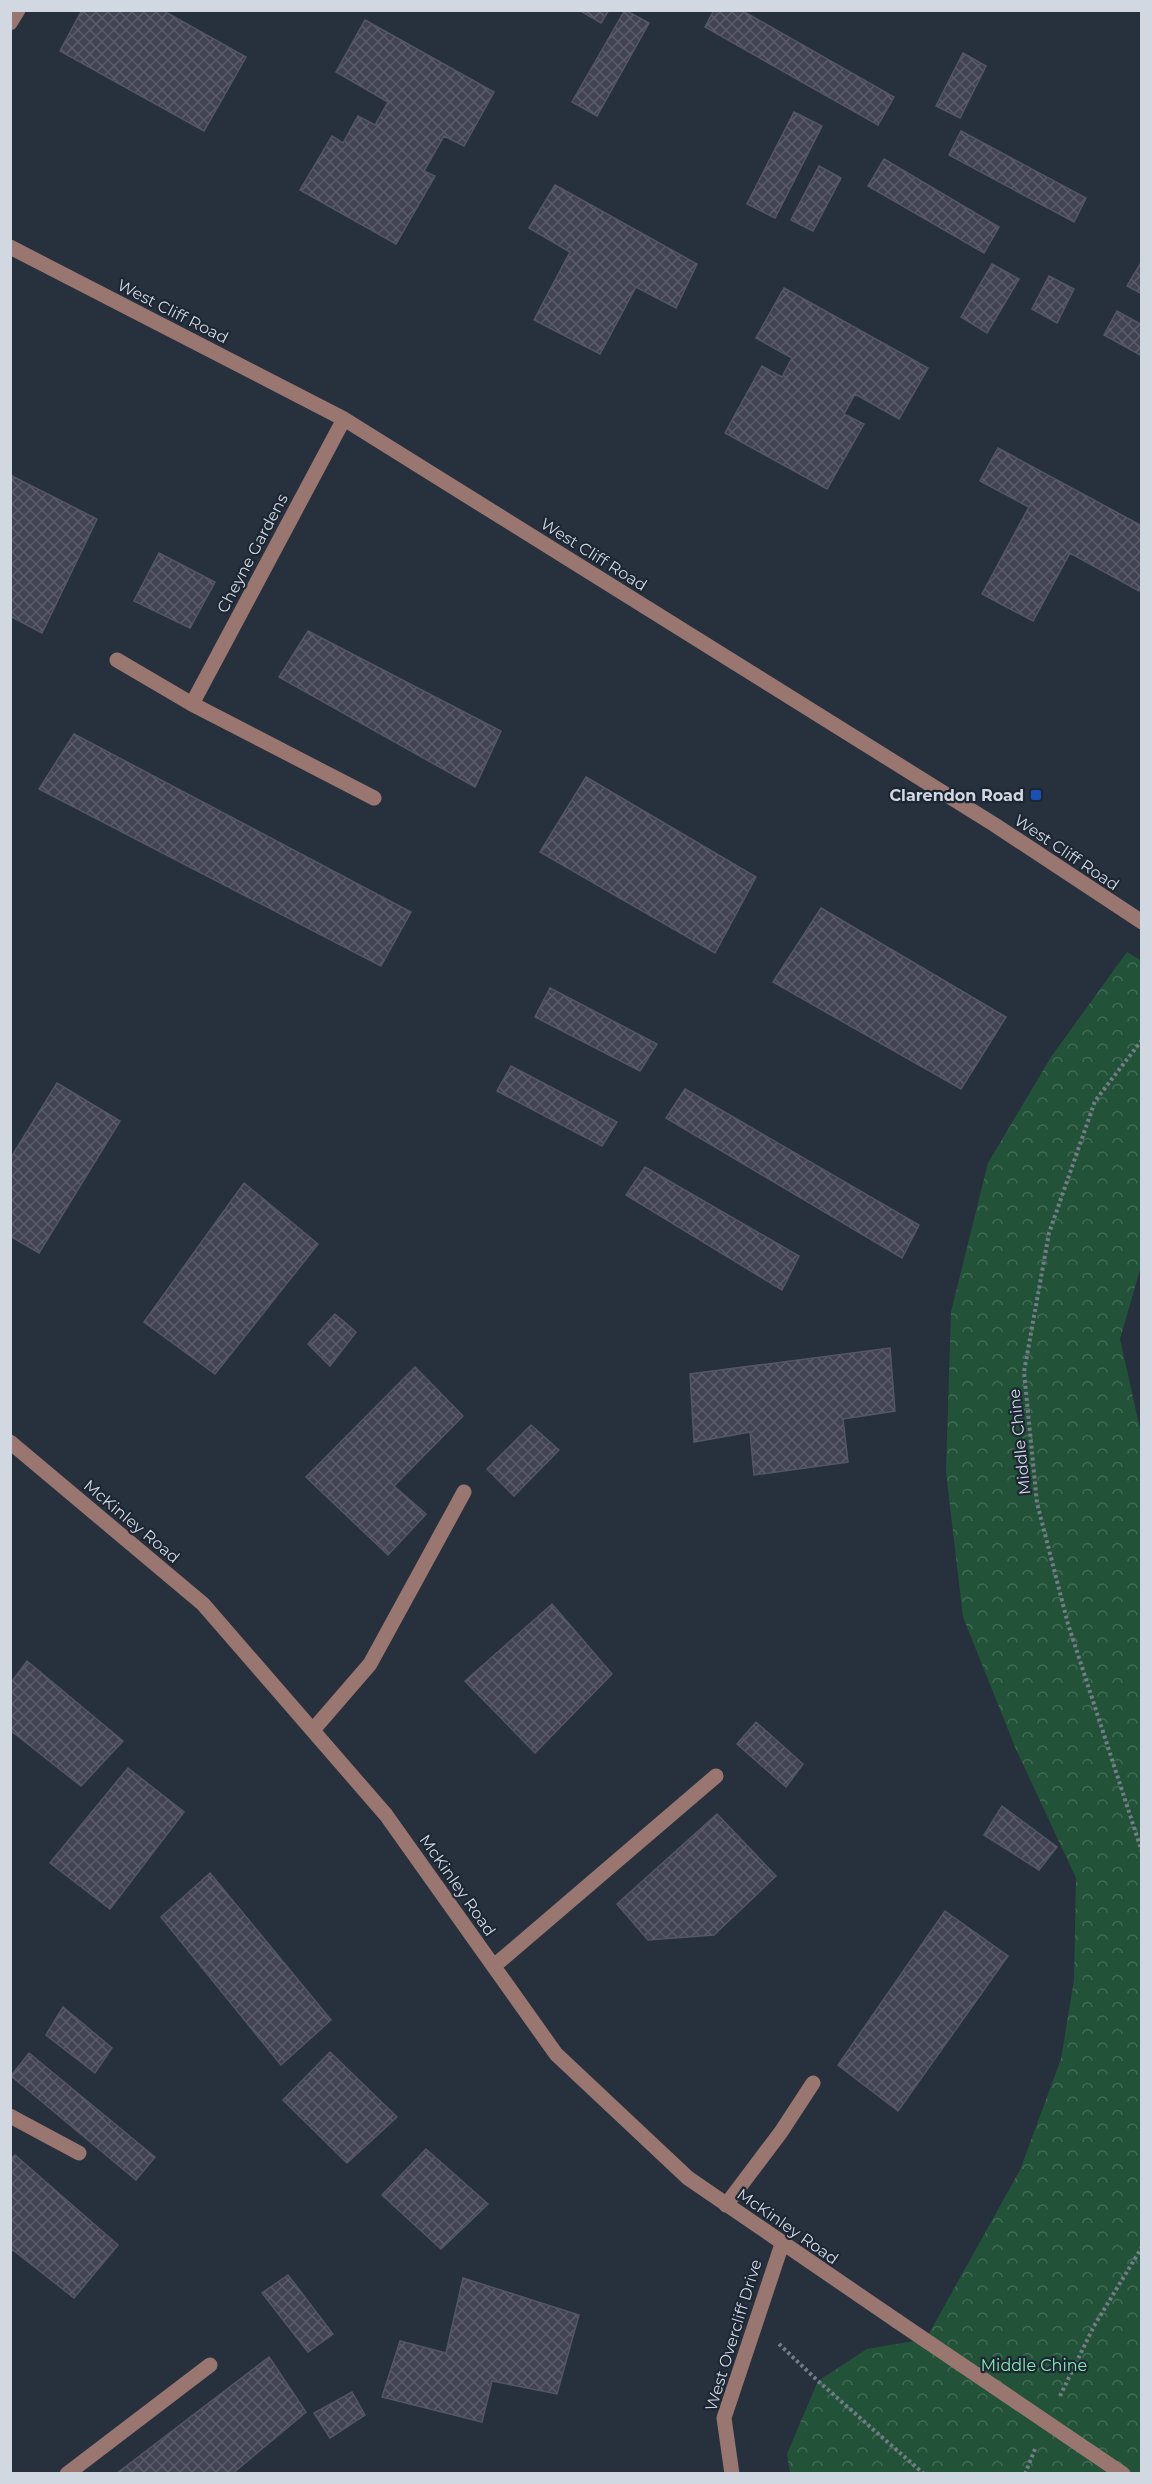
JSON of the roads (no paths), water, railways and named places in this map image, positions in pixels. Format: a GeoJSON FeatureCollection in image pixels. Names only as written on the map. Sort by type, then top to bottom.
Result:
{"type":"FeatureCollection","features":[{"type":"Feature","properties":{"kind":"street"},"geometry":{"type":"LineString","coordinates":[[10,23],[18,10]]}},
{"type":"Feature","properties":{"kind":"street","name":"West Cliff Road"},"geometry":{"type":"LineString","coordinates":[[10,247],[344,420],[985,819],[1142,922]]}},
{"type":"Feature","properties":{"kind":"street","name":"Cheyne Gardens"},"geometry":{"type":"LineString","coordinates":[[192,704],[344,420]]}},
{"type":"Feature","properties":{"kind":"street"},"geometry":{"type":"LineString","coordinates":[[117,660],[192,704],[374,798]]}},
{"type":"Feature","properties":{"kind":"street","name":"McKinley Road"},"geometry":{"type":"LineString","coordinates":[[10,1442],[203,1604],[386,1815],[556,2054],[688,2178],[1123,2474]]}},
{"type":"Feature","properties":{"kind":"street"},"geometry":{"type":"LineString","coordinates":[[313,1730],[370,1664],[464,1492]]}},
{"type":"Feature","properties":{"kind":"street"},"geometry":{"type":"LineString","coordinates":[[494,1966],[716,1776]]}},
{"type":"Feature","properties":{"kind":"street"},"geometry":{"type":"LineString","coordinates":[[726,2205],[781,2133],[813,2083]]}},
{"type":"Feature","properties":{"kind":"street"},"geometry":{"type":"LineString","coordinates":[[10,2116],[79,2153]]}},
{"type":"Feature","properties":{"kind":"street","name":"West Overcliff Drive"},"geometry":{"type":"LineString","coordinates":[[732,2474],[724,2418],[754,2320],[782,2244]]}},
{"type":"Feature","properties":{"kind":"street"},"geometry":{"type":"LineString","coordinates":[[67,2474],[210,2365]]}},
{"type":"Feature","properties":{"kind":"place","name":"Clarendon Road"},"geometry":{"type":"Point","coordinates":[1036,795]}},
{"type":"Feature","properties":{"kind":"park label","name":"Middle Chine"},"geometry":{"type":"Point","coordinates":[1034,2365]}}]}
